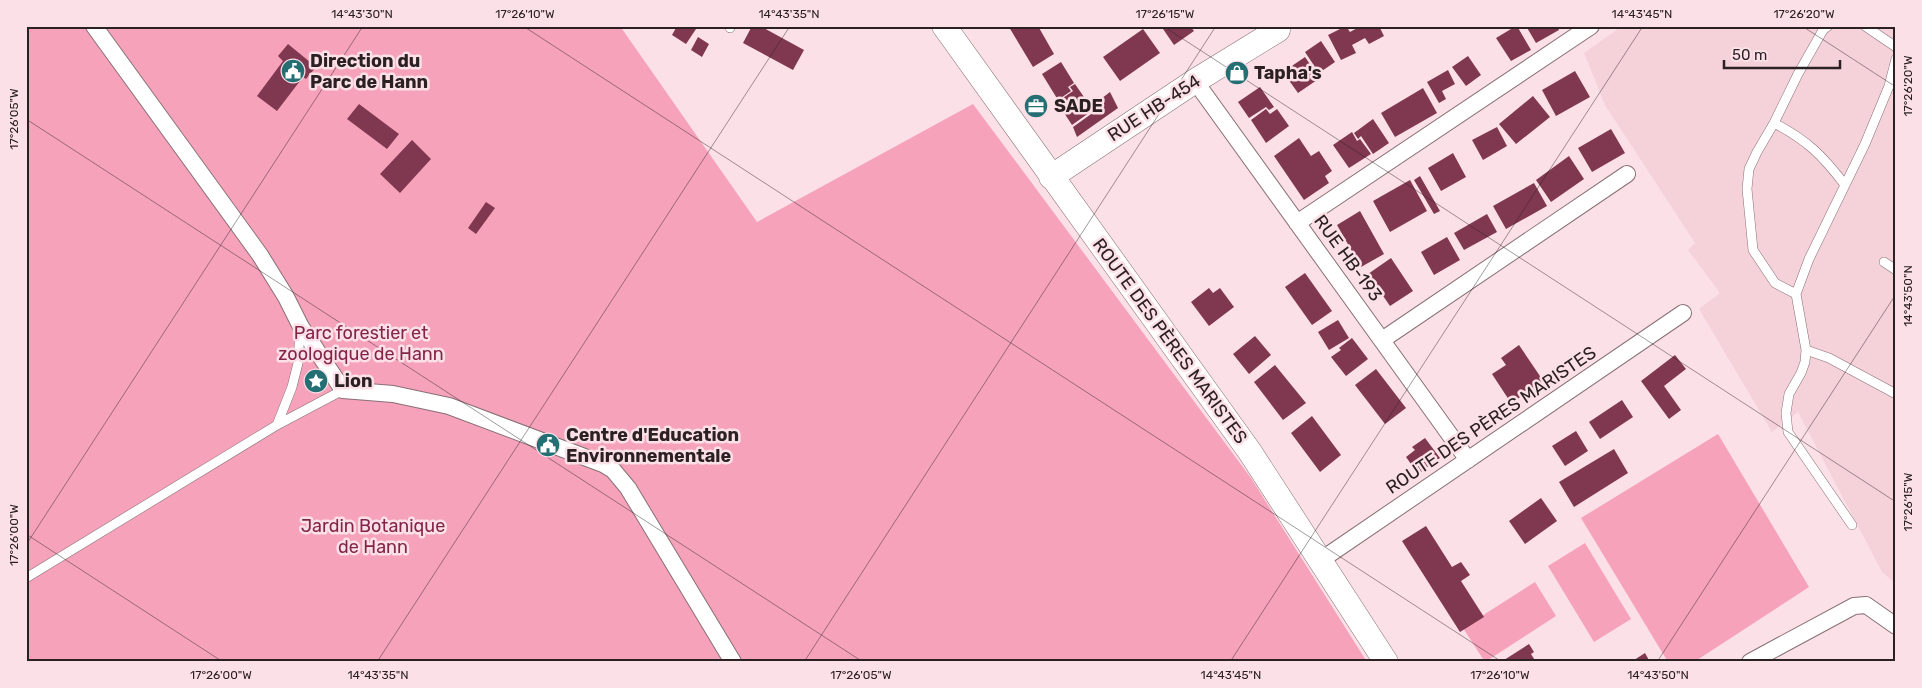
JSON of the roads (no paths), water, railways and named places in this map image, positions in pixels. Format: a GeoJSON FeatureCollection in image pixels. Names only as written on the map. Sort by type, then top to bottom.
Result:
{"type":"FeatureCollection","features":[{"type":"Feature","properties":{"kind":"street"},"geometry":{"type":"LineString","coordinates":[[94,26],[260,255],[286,297],[301,327],[343,390],[393,394],[449,406],[603,464],[613,470],[628,488],[733,662]]}},
{"type":"Feature","properties":{"kind":"street","name":"ROUTE DES PÈRES MARISTES"},"geometry":{"type":"LineString","coordinates":[[944,26],[1250,452],[1386,662]]}},
{"type":"Feature","properties":{"kind":"street"},"geometry":{"type":"LineString","coordinates":[[1297,222],[1591,26]]}},
{"type":"Feature","properties":{"kind":"street","name":"RUE HB-454"},"geometry":{"type":"LineString","coordinates":[[1051,176],[1195,80],[1278,28]]}},
{"type":"Feature","properties":{"kind":"street","name":"RUE HB-193"},"geometry":{"type":"LineString","coordinates":[[1195,80],[1468,460]]}},
{"type":"Feature","properties":{"kind":"street"},"geometry":{"type":"LineString","coordinates":[[1382,340],[1627,174]]}},
{"type":"Feature","properties":{"kind":"street","name":"ROUTE DES PÈRES MARISTES"},"geometry":{"type":"LineString","coordinates":[[1321,560],[1683,313]]}},
{"type":"Feature","properties":{"kind":"street"},"geometry":{"type":"LineString","coordinates":[[1755,661],[1854,606],[1866,604],[1896,626]]}},
{"type":"Feature","properties":{"kind":"lane"},"geometry":{"type":"LineString","coordinates":[[1796,294],[1775,283],[1754,250],[1747,189],[1749,169],[1756,152],[1774,123],[1798,74],[1823,30],[1828,26]]}},
{"type":"Feature","properties":{"kind":"lane"},"geometry":{"type":"LineString","coordinates":[[1865,26],[1896,47]]}},
{"type":"Feature","properties":{"kind":"lane"},"geometry":{"type":"LineString","coordinates":[[1852,525],[1788,432],[1786,413],[1788,394],[1801,373],[1805,362],[1806,350],[1796,294],[1809,259],[1846,185],[1886,94],[1896,59]]}},
{"type":"Feature","properties":{"kind":"lane"},"geometry":{"type":"LineString","coordinates":[[1774,123],[1796,135],[1814,149],[1846,185]]}},
{"type":"Feature","properties":{"kind":"lane"},"geometry":{"type":"LineString","coordinates":[[1884,262],[1896,270]]}},
{"type":"Feature","properties":{"kind":"lane"},"geometry":{"type":"LineString","coordinates":[[277,425],[292,386],[298,363],[301,327]]}},
{"type":"Feature","properties":{"kind":"lane"},"geometry":{"type":"LineString","coordinates":[[1806,350],[1829,358],[1896,394]]}},
{"type":"Feature","properties":{"kind":"lane"},"geometry":{"type":"LineString","coordinates":[[26,578],[277,425],[343,390]]}},
{"type":"Feature","properties":{"kind":"place","name":"Direction du Parc de Hann"},"geometry":{"type":"Point","coordinates":[293,71]}},
{"type":"Feature","properties":{"kind":"place","name":"Tapha's"},"geometry":{"type":"Point","coordinates":[1237,73]}},
{"type":"Feature","properties":{"kind":"place","name":"SADE"},"geometry":{"type":"Point","coordinates":[1036,106]}},
{"type":"Feature","properties":{"kind":"place","name":"Lion"},"geometry":{"type":"Point","coordinates":[316,381]}},
{"type":"Feature","properties":{"kind":"place","name":"Centre d'Education Environnementale"},"geometry":{"type":"Point","coordinates":[548,445]}},
{"type":"Feature","properties":{"kind":"park label","name":"Parc forestier et zoologique de Hann"},"geometry":{"type":"Point","coordinates":[361,343]}},
{"type":"Feature","properties":{"kind":"park label","name":"Jardin Botanique de Hann"},"geometry":{"type":"Point","coordinates":[373,536]}}]}
